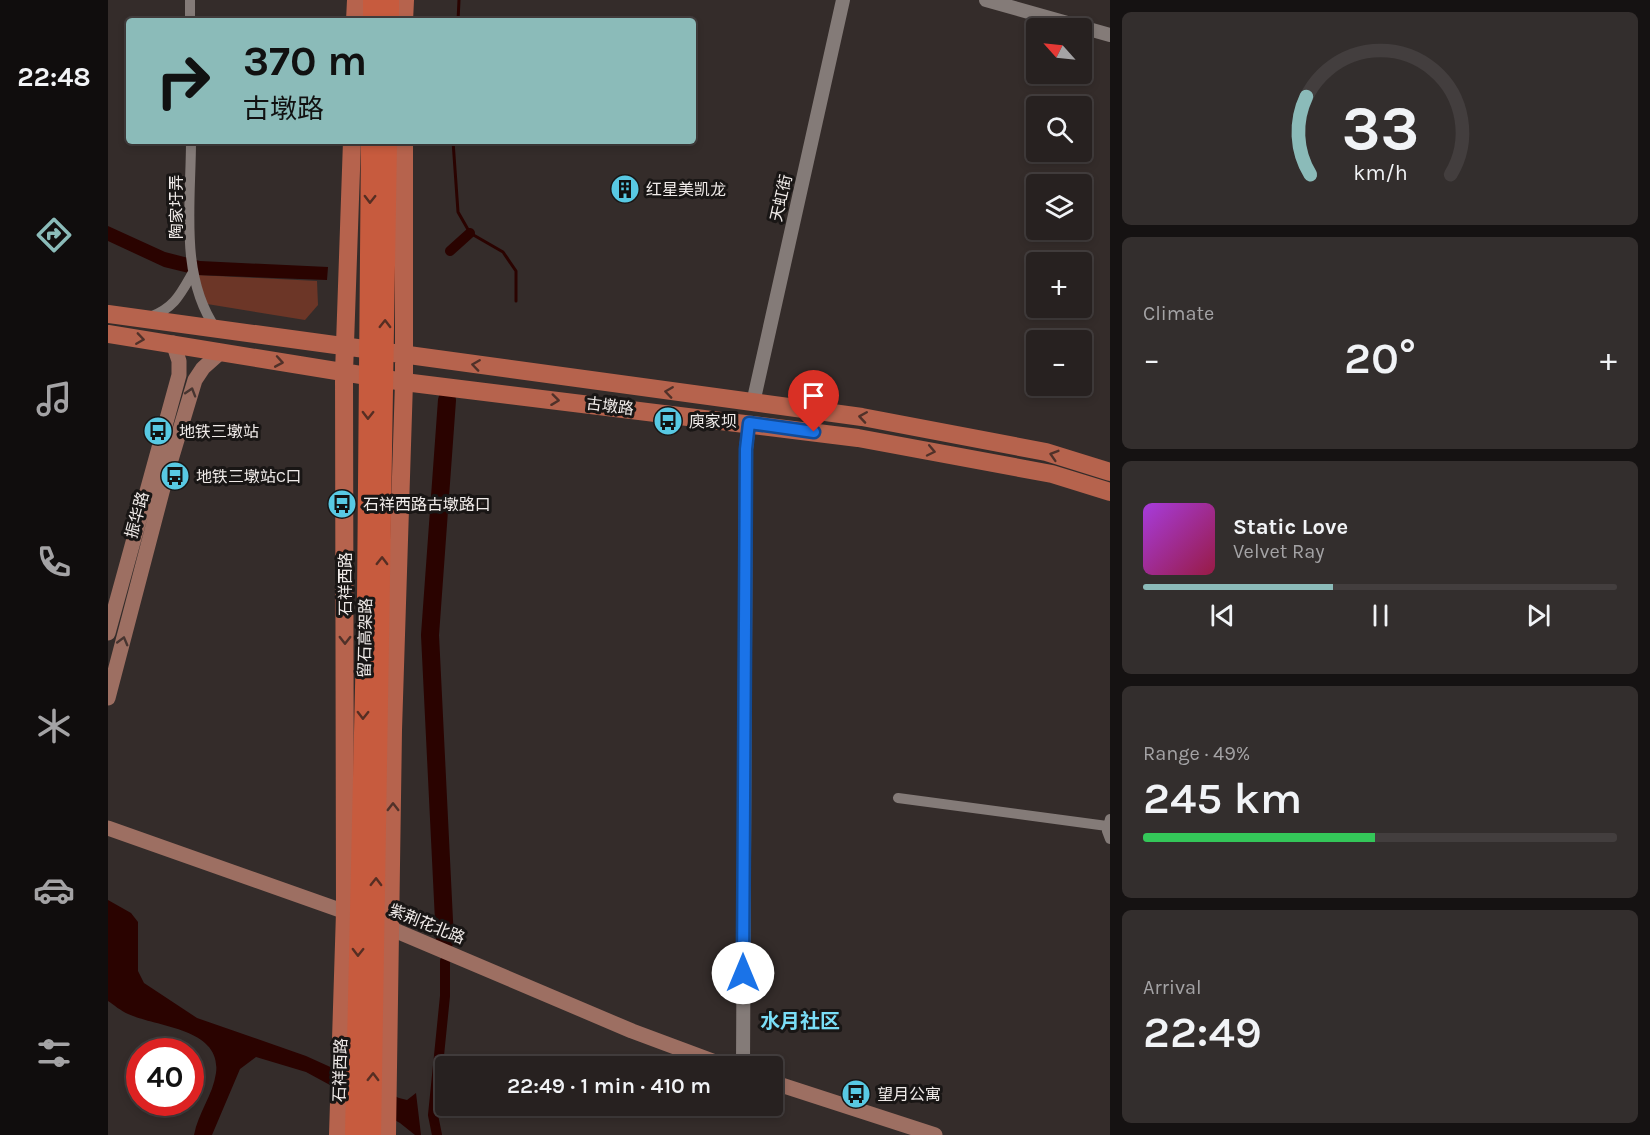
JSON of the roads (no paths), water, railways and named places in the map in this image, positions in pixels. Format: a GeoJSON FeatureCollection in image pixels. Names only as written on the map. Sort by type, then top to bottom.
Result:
{"type":"FeatureCollection","features":[{"type":"Feature","properties":{"kind":"highway"},"geometry":{"type":"LineString","coordinates":[[372,0],[372,18]]}},
{"type":"Feature","properties":{"kind":"highway"},"geometry":{"type":"LineString","coordinates":[[390,0],[390,18]]}},
{"type":"Feature","properties":{"kind":"highway","name":"留石高架路"},"geometry":{"type":"LineString","coordinates":[[354,1135],[366,598],[370,144]]}},
{"type":"Feature","properties":{"kind":"highway","name":"留石高架路"},"geometry":{"type":"LineString","coordinates":[[372,1135],[388,144]]}},
{"type":"Feature","properties":{"kind":"main road"},"geometry":{"type":"LineString","coordinates":[[355,18],[356,0]]}},
{"type":"Feature","properties":{"kind":"main road"},"geometry":{"type":"LineString","coordinates":[[404,18],[405,0]]}},
{"type":"Feature","properties":{"kind":"main road","name":"石祥西路"},"geometry":{"type":"LineString","coordinates":[[338,1135],[345,912],[344,373],[352,144]]}},
{"type":"Feature","properties":{"kind":"main road"},"geometry":{"type":"LineString","coordinates":[[387,1135],[392,928],[393,730],[405,382],[404,144]]}},
{"type":"Feature","properties":{"kind":"main road","name":"古墩路"},"geometry":{"type":"LineString","coordinates":[[108,314],[862,417],[1046,452],[1110,472]]}},
{"type":"Feature","properties":{"kind":"main road","name":"古墩路"},"geometry":{"type":"LineString","coordinates":[[108,334],[405,382],[749,423],[902,445],[1052,474],[1110,492]]}},
{"type":"Feature","properties":{"kind":"main road","name":"振华路"},"geometry":{"type":"LineString","coordinates":[[108,633],[179,375],[179,361],[173,343]]}},
{"type":"Feature","properties":{"kind":"main road","name":"振华路"},"geometry":{"type":"LineString","coordinates":[[108,698],[167,473],[195,380],[203,368],[221,352]]}},
{"type":"Feature","properties":{"kind":"main road","name":"紫荆花北路"},"geometry":{"type":"LineString","coordinates":[[108,828],[392,928],[632,1031],[699,1056]]}},
{"type":"Feature","properties":{"kind":"main road"},"geometry":{"type":"LineString","coordinates":[[783,1086],[917,1132],[935,1135]]}},
{"type":"Feature","properties":{"kind":"street"},"geometry":{"type":"LineString","coordinates":[[190,0],[190,18]]}},
{"type":"Feature","properties":{"kind":"street","name":"天虹街"},"geometry":{"type":"LineString","coordinates":[[753,403],[843,0]]}},
{"type":"Feature","properties":{"kind":"street"},"geometry":{"type":"LineString","coordinates":[[986,0],[1110,35]]}},
{"type":"Feature","properties":{"kind":"street","name":"陶家圩弄"},"geometry":{"type":"LineString","coordinates":[[191,144],[192,274],[204,312],[216,329]]}},
{"type":"Feature","properties":{"kind":"street"},"geometry":{"type":"LineString","coordinates":[[144,319],[171,308],[192,274]]}},
{"type":"Feature","properties":{"kind":"street"},"geometry":{"type":"LineString","coordinates":[[743,1056],[746,449],[749,423]]}},
{"type":"Feature","properties":{"kind":"street"},"geometry":{"type":"LineString","coordinates":[[898,798],[1108,822],[1110,838]]}},
{"type":"Feature","properties":{"kind":"waterway"},"geometry":{"type":"LineString","coordinates":[[458,18],[459,0]]}},
{"type":"Feature","properties":{"kind":"waterway"},"geometry":{"type":"LineString","coordinates":[[453,144],[458,212],[470,233],[503,252],[516,271],[516,301]]}},
{"type":"Feature","properties":{"kind":"waterway"},"geometry":{"type":"LineString","coordinates":[[450,251],[470,233]]}},
{"type":"Feature","properties":{"kind":"waterway"},"geometry":{"type":"LineString","coordinates":[[445,941],[430,635],[447,400]]}},
{"type":"Feature","properties":{"kind":"waterway"},"geometry":{"type":"LineString","coordinates":[[437,1135],[433,1115],[445,996],[445,961]]}},
{"type":"Feature","properties":{"kind":"place","name":"红星美凯龙"},"geometry":{"type":"Point","coordinates":[625,189]}},
{"type":"Feature","properties":{"kind":"place","name":"庾家坝"},"geometry":{"type":"Point","coordinates":[668,421]}},
{"type":"Feature","properties":{"kind":"place","name":"地铁三墩站"},"geometry":{"type":"Point","coordinates":[158,431]}},
{"type":"Feature","properties":{"kind":"place","name":"地铁三墩站C口"},"geometry":{"type":"Point","coordinates":[175,476]}},
{"type":"Feature","properties":{"kind":"place","name":"石祥西路古墩路口"},"geometry":{"type":"Point","coordinates":[342,504]}},
{"type":"Feature","properties":{"kind":"place","name":"望月公寓"},"geometry":{"type":"Point","coordinates":[856,1094]}},
{"type":"Feature","properties":{"kind":"district","name":"水月社区"},"geometry":{"type":"Point","coordinates":[800,1021]}}]}
